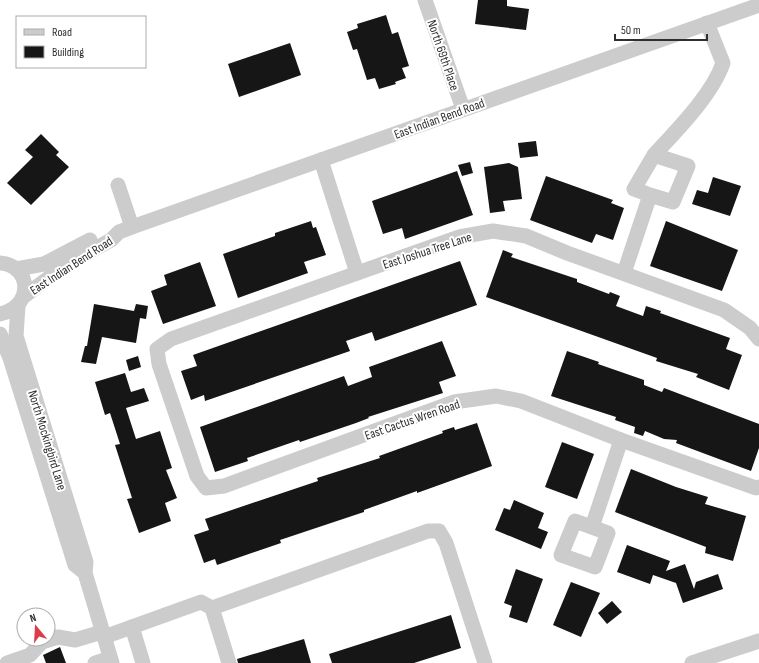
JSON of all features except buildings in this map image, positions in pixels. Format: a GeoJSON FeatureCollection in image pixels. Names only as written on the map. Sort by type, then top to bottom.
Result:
{"type":"FeatureCollection","features":[{"type":"Feature","properties":{"kind":"street","name":"North 69th Place"},"geometry":{"type":"LineString","coordinates":[[425,0],[463,109]]}},
{"type":"Feature","properties":{"kind":"street","name":"East Indian Bend Road"},"geometry":{"type":"LineString","coordinates":[[5,264],[44,264],[88,240],[109,233],[125,230],[759,5]]}},
{"type":"Feature","properties":{"kind":"street"},"geometry":{"type":"LineString","coordinates":[[654,155],[688,166],[673,202],[634,189],[654,155],[686,120],[719,75],[723,63],[707,23]]}},
{"type":"Feature","properties":{"kind":"street"},"geometry":{"type":"LineString","coordinates":[[321,160],[357,273]]}},
{"type":"Feature","properties":{"kind":"street"},"geometry":{"type":"LineString","coordinates":[[118,185],[125,230]]}},
{"type":"Feature","properties":{"kind":"street"},"geometry":{"type":"LineString","coordinates":[[624,273],[650,195]]}},
{"type":"Feature","properties":{"kind":"street","name":"East Indian Bend Road"},"geometry":{"type":"LineString","coordinates":[[21,302],[70,263],[111,240],[125,230]]}},
{"type":"Feature","properties":{"kind":"street","name":"East Joshua Tree Lane"},"geometry":{"type":"LineString","coordinates":[[157,349],[171,339],[459,237],[493,231],[526,236],[567,253],[724,310],[750,328],[759,339]]}},
{"type":"Feature","properties":{"kind":"street","name":"North Mockingbird Lane"},"geometry":{"type":"LineString","coordinates":[[5,264],[23,281],[25,290],[21,302],[16,336],[86,562],[85,573],[111,660]]}},
{"type":"Feature","properties":{"kind":"street"},"geometry":{"type":"LineString","coordinates":[[0,314],[21,302]]}},
{"type":"Feature","properties":{"kind":"street","name":"North Mockingbird Lane"},"geometry":{"type":"LineString","coordinates":[[0,334],[10,358],[75,566],[85,573]]}},
{"type":"Feature","properties":{"kind":"street","name":"East Cactus Wren Road"},"geometry":{"type":"LineString","coordinates":[[157,349],[159,364],[197,476],[206,488],[224,486],[454,402],[496,396],[521,401],[621,440],[748,485],[759,487]]}},
{"type":"Feature","properties":{"kind":"street"},"geometry":{"type":"LineString","coordinates":[[592,527],[621,440]]}},
{"type":"Feature","properties":{"kind":"street"},"geometry":{"type":"LineString","coordinates":[[212,608],[428,531],[439,531],[446,543],[485,663]]}},
{"type":"Feature","properties":{"kind":"street"},"geometry":{"type":"LineString","coordinates":[[7,663],[30,659],[42,642],[58,637],[75,640],[132,627],[201,602],[212,608],[229,663]]}},
{"type":"Feature","properties":{"kind":"street"},"geometry":{"type":"LineString","coordinates":[[132,627],[143,663]]}},
{"type":"Feature","properties":{"kind":"street"},"geometry":{"type":"LineString","coordinates":[[692,663],[759,641]]}},
{"type":"Feature","properties":{"kind":"street"},"geometry":{"type":"LineString","coordinates":[[95,663],[111,660]]}}]}
